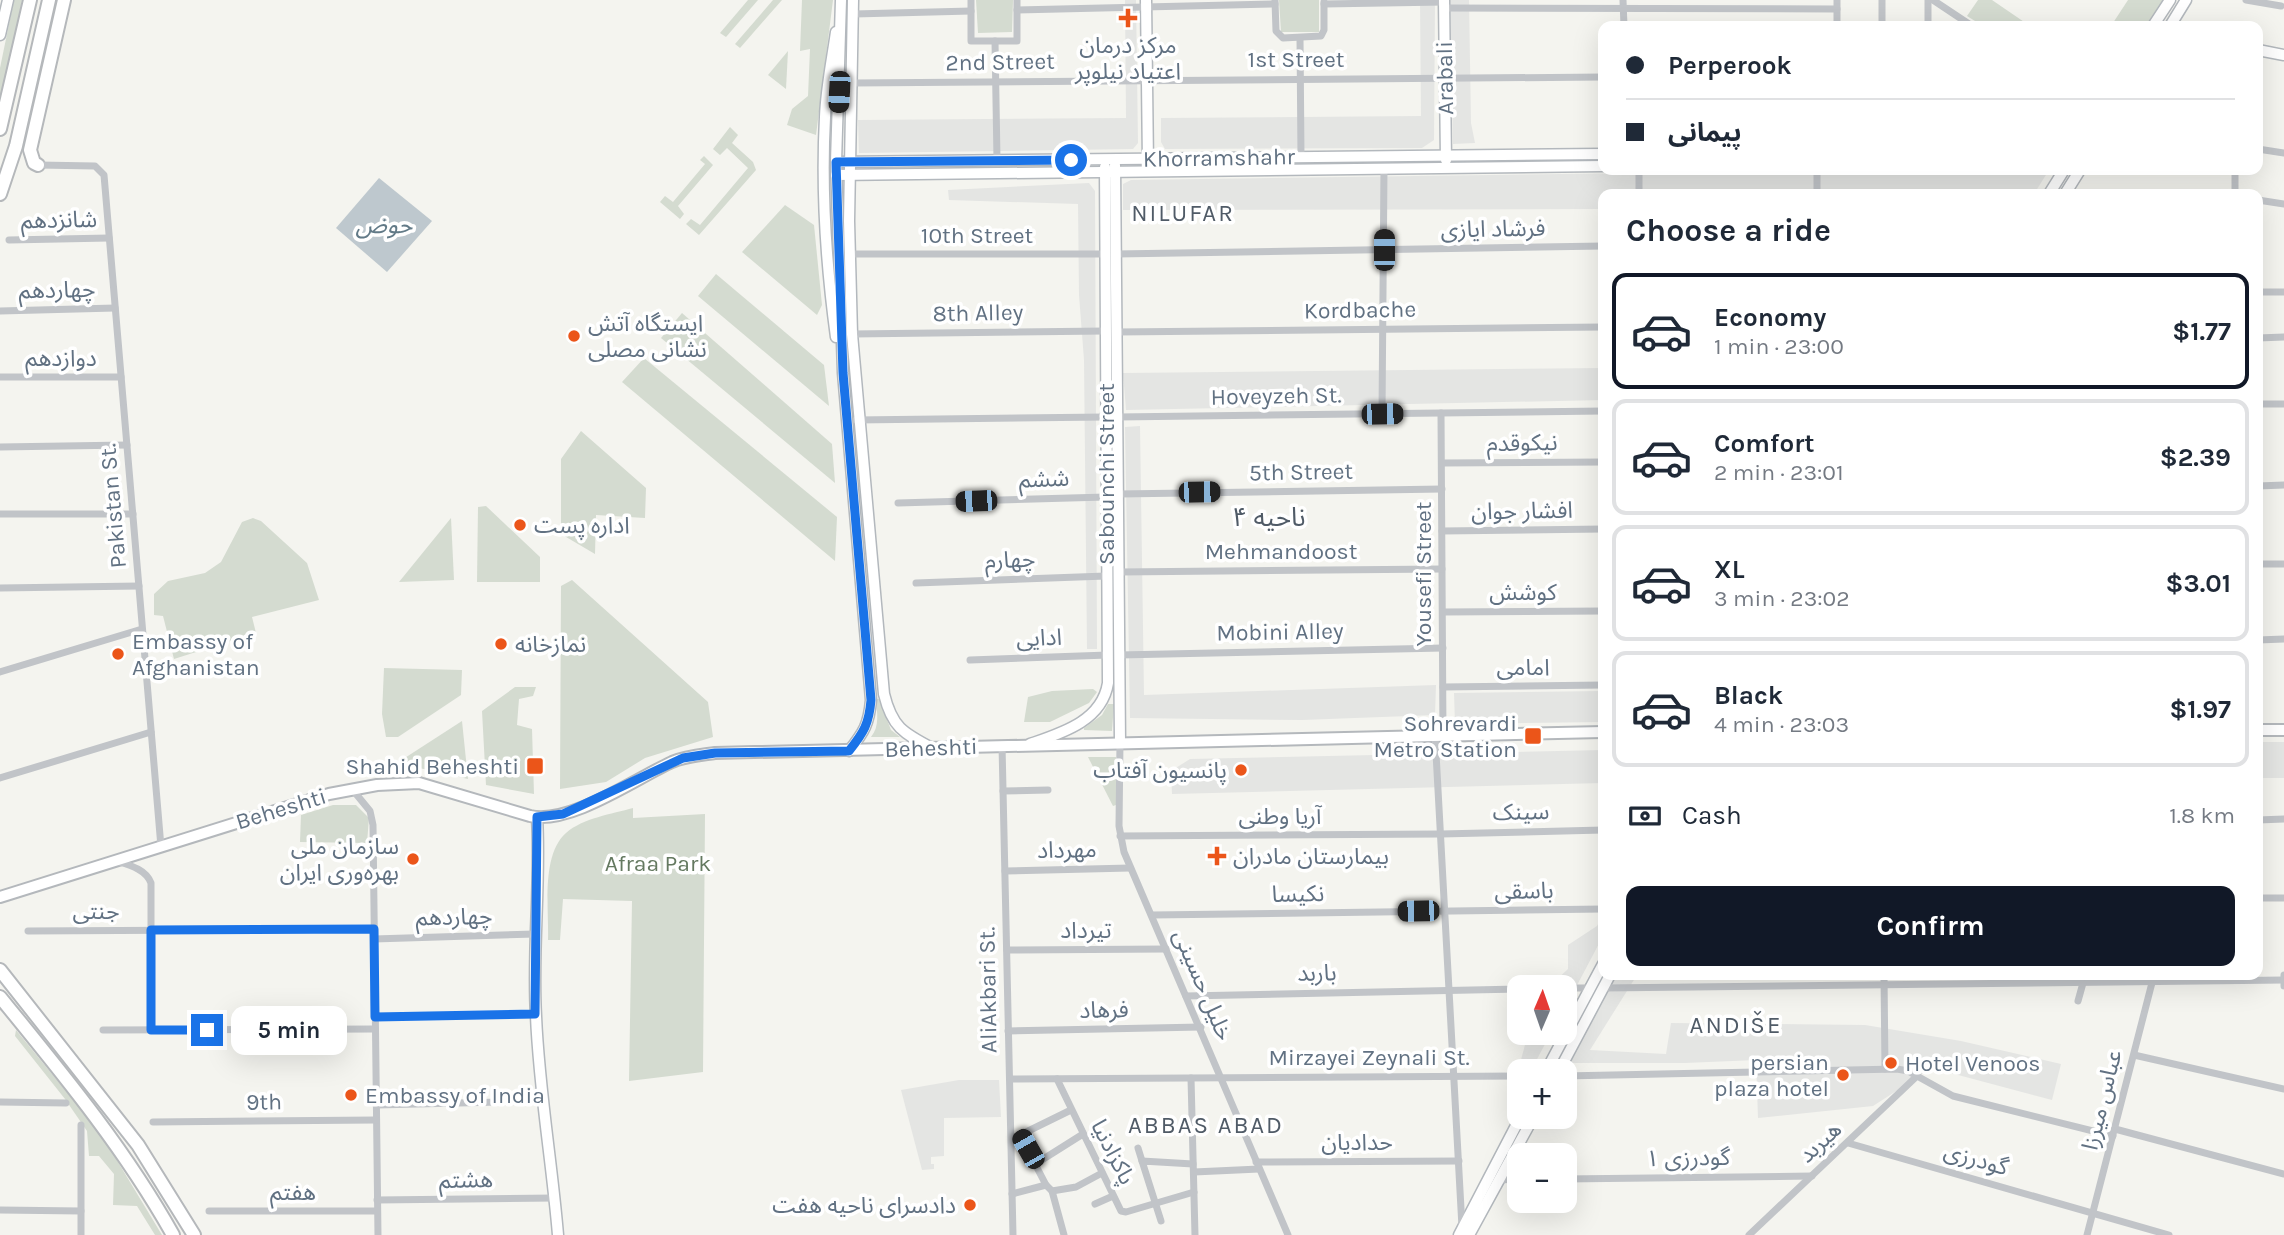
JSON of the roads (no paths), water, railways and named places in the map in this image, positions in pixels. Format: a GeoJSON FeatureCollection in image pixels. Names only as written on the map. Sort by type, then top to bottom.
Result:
{"type":"FeatureCollection","features":[{"type":"Feature","properties":{"kind":"highway"},"geometry":{"type":"LineString","coordinates":[[0,129],[30,0]]}},
{"type":"Feature","properties":{"kind":"highway"},"geometry":{"type":"LineString","coordinates":[[0,194],[16,146],[49,0]]}},
{"type":"Feature","properties":{"kind":"highway"},"geometry":{"type":"LineString","coordinates":[[41,41],[56,0]]}},
{"type":"Feature","properties":{"kind":"highway"},"geometry":{"type":"LineString","coordinates":[[38,165],[31,158],[30,150],[64,0]]}},
{"type":"Feature","properties":{"kind":"highway"},"geometry":{"type":"LineString","coordinates":[[0,970],[138,1145],[194,1235]]}},
{"type":"Feature","properties":{"kind":"highway"},"geometry":{"type":"LineString","coordinates":[[0,998],[73,1087],[114,1143],[173,1235]]}},
{"type":"Feature","properties":{"kind":"main road"},"geometry":{"type":"LineString","coordinates":[[0,35],[8,0]]}},
{"type":"Feature","properties":{"kind":"main road"},"geometry":{"type":"LineString","coordinates":[[841,0],[836,175],[843,373]]}},
{"type":"Feature","properties":{"kind":"main road"},"geometry":{"type":"LineString","coordinates":[[841,0],[825,117],[824,240],[830,293],[854,420],[884,694],[889,713],[899,729],[932,748]]}},
{"type":"Feature","properties":{"kind":"main road"},"geometry":{"type":"LineString","coordinates":[[849,751],[865,731],[871,700],[854,420],[849,254],[853,0]]}},
{"type":"Feature","properties":{"kind":"main road"},"geometry":{"type":"LineString","coordinates":[[2156,21],[2169,0]]}},
{"type":"Feature","properties":{"kind":"main road"},"geometry":{"type":"LineString","coordinates":[[2173,21],[2186,0]]}},
{"type":"Feature","properties":{"kind":"main road"},"geometry":{"type":"LineString","coordinates":[[1146,4],[1148,171]]}},
{"type":"Feature","properties":{"kind":"main road","name":"Arabali"},"geometry":{"type":"LineString","coordinates":[[1444,4],[1446,168]]}},
{"type":"Feature","properties":{"kind":"main road"},"geometry":{"type":"LineString","coordinates":[[2263,51],[2284,55]]}},
{"type":"Feature","properties":{"kind":"main road","name":"Khorramshahr"},"geometry":{"type":"LineString","coordinates":[[836,162],[1446,156],[1598,160]]}},
{"type":"Feature","properties":{"kind":"main road","name":"Sabounchi Street"},"geometry":{"type":"LineString","coordinates":[[1110,159],[1110,254],[1105,331],[1106,576],[1120,742]]}},
{"type":"Feature","properties":{"kind":"main road","name":"Khorramshahr"},"geometry":{"type":"LineString","coordinates":[[836,175],[1446,168],[1598,160]]}},
{"type":"Feature","properties":{"kind":"main road","name":"Sabounchi Street"},"geometry":{"type":"LineString","coordinates":[[1029,744],[1075,725],[1101,706],[1107,693],[1114,655],[1120,572],[1117,332],[1110,254]]}},
{"type":"Feature","properties":{"kind":"main road"},"geometry":{"type":"LineString","coordinates":[[1105,417],[1118,417]]}},
{"type":"Feature","properties":{"kind":"main road"},"geometry":{"type":"LineString","coordinates":[[2263,730],[2284,730]]}},
{"type":"Feature","properties":{"kind":"main road","name":"Beheshti"},"geometry":{"type":"LineString","coordinates":[[0,897],[121,863],[161,847],[329,794],[388,784],[419,783],[537,817],[563,814],[683,758],[715,753],[1598,732]]}},
{"type":"Feature","properties":{"kind":"main road"},"geometry":{"type":"LineString","coordinates":[[537,817],[535,1014],[541,1101],[558,1235]]}},
{"type":"Feature","properties":{"kind":"main road"},"geometry":{"type":"LineString","coordinates":[[1552,1059],[1598,973]]}},
{"type":"Feature","properties":{"kind":"main road"},"geometry":{"type":"LineString","coordinates":[[1565,1059],[1607,980]]}},
{"type":"Feature","properties":{"kind":"main road"},"geometry":{"type":"LineString","coordinates":[[1463,1233],[1515,1129]]}},
{"type":"Feature","properties":{"kind":"main road"},"geometry":{"type":"LineString","coordinates":[[1463,1233],[1499,1180],[1527,1129]]}},
{"type":"Feature","properties":{"kind":"street"},"geometry":{"type":"LineString","coordinates":[[971,0],[971,41],[1017,41],[1017,0]]}},
{"type":"Feature","properties":{"kind":"street"},"geometry":{"type":"LineString","coordinates":[[1882,0],[1882,21]]}},
{"type":"Feature","properties":{"kind":"street"},"geometry":{"type":"LineString","coordinates":[[1928,21],[1930,0],[1964,21]]}},
{"type":"Feature","properties":{"kind":"street"},"geometry":{"type":"LineString","coordinates":[[2246,0],[2281,6]]}},
{"type":"Feature","properties":{"kind":"street"},"geometry":{"type":"LineString","coordinates":[[1017,10],[1275,2],[1275,28],[1283,38],[1316,37],[1322,34],[1324,2],[1837,4]]}},
{"type":"Feature","properties":{"kind":"street"},"geometry":{"type":"LineString","coordinates":[[854,14],[971,11]]}},
{"type":"Feature","properties":{"kind":"street"},"geometry":{"type":"LineString","coordinates":[[1300,37],[1301,157]]}},
{"type":"Feature","properties":{"kind":"street"},"geometry":{"type":"LineString","coordinates":[[995,41],[997,160]]}},
{"type":"Feature","properties":{"kind":"street","name":"1st Street"},"geometry":{"type":"LineString","coordinates":[[1147,79],[1598,77]]}},
{"type":"Feature","properties":{"kind":"street","name":"2nd Street"},"geometry":{"type":"LineString","coordinates":[[853,83],[1147,79]]}},
{"type":"Feature","properties":{"kind":"street"},"geometry":{"type":"LineString","coordinates":[[2263,150],[2284,153]]}},
{"type":"Feature","properties":{"kind":"street","name":"Pakistan St."},"geometry":{"type":"LineString","coordinates":[[38,165],[95,166],[104,175],[161,847]]}},
{"type":"Feature","properties":{"kind":"street"},"geometry":{"type":"LineString","coordinates":[[1382,414],[1384,168]]}},
{"type":"Feature","properties":{"kind":"street"},"geometry":{"type":"LineString","coordinates":[[2263,201],[2284,204]]}},
{"type":"Feature","properties":{"kind":"street","name":"شانزدهم"},"geometry":{"type":"LineString","coordinates":[[9,240],[109,238]]}},
{"type":"Feature","properties":{"kind":"street","name":"فرشاد ایازی"},"geometry":{"type":"LineString","coordinates":[[1110,254],[1598,247]]}},
{"type":"Feature","properties":{"kind":"street","name":"10th Street"},"geometry":{"type":"LineString","coordinates":[[849,254],[1110,254]]}},
{"type":"Feature","properties":{"kind":"street"},"geometry":{"type":"LineString","coordinates":[[2263,292],[2284,292]]}},
{"type":"Feature","properties":{"kind":"street","name":"چهاردهم"},"geometry":{"type":"LineString","coordinates":[[0,311],[115,308]]}},
{"type":"Feature","properties":{"kind":"street","name":"Kordbache"},"geometry":{"type":"LineString","coordinates":[[1117,332],[1598,327]]}},
{"type":"Feature","properties":{"kind":"street","name":"8th Alley"},"geometry":{"type":"LineString","coordinates":[[852,334],[1105,331]]}},
{"type":"Feature","properties":{"kind":"street"},"geometry":{"type":"LineString","coordinates":[[2263,338],[2284,337]]}},
{"type":"Feature","properties":{"kind":"street","name":"دوازدهم"},"geometry":{"type":"LineString","coordinates":[[0,377],[121,377]]}},
{"type":"Feature","properties":{"kind":"street"},"geometry":{"type":"LineString","coordinates":[[2263,404],[2284,404]]}},
{"type":"Feature","properties":{"kind":"street","name":"Hoveyzeh St."},"geometry":{"type":"LineString","coordinates":[[1118,417],[1598,411]]}},
{"type":"Feature","properties":{"kind":"street","name":"Yousefi Street"},"geometry":{"type":"LineString","coordinates":[[1441,413],[1441,834],[1463,1233]]}},
{"type":"Feature","properties":{"kind":"street"},"geometry":{"type":"LineString","coordinates":[[854,420],[1105,417]]}},
{"type":"Feature","properties":{"kind":"street"},"geometry":{"type":"LineString","coordinates":[[0,447],[127,445]]}},
{"type":"Feature","properties":{"kind":"street","name":"نیکوقدم"},"geometry":{"type":"LineString","coordinates":[[1442,463],[1598,462]]}},
{"type":"Feature","properties":{"kind":"street"},"geometry":{"type":"LineString","coordinates":[[2263,486],[2284,485]]}},
{"type":"Feature","properties":{"kind":"street","name":"5th Street"},"geometry":{"type":"LineString","coordinates":[[1119,494],[1442,488]]}},
{"type":"Feature","properties":{"kind":"street","name":"ششم"},"geometry":{"type":"LineString","coordinates":[[898,503],[1106,497]]}},
{"type":"Feature","properties":{"kind":"street"},"geometry":{"type":"LineString","coordinates":[[0,514],[133,513]]}},
{"type":"Feature","properties":{"kind":"street","name":"افشار جوان"},"geometry":{"type":"LineString","coordinates":[[1442,531],[1598,529]]}},
{"type":"Feature","properties":{"kind":"street"},"geometry":{"type":"LineString","coordinates":[[2263,564],[2284,564]]}},
{"type":"Feature","properties":{"kind":"street","name":"Mehmandoost"},"geometry":{"type":"LineString","coordinates":[[1120,572],[1442,569]]}},
{"type":"Feature","properties":{"kind":"street","name":"چهارم"},"geometry":{"type":"LineString","coordinates":[[916,583],[1106,576]]}},
{"type":"Feature","properties":{"kind":"street"},"geometry":{"type":"LineString","coordinates":[[0,587],[139,586]]}},
{"type":"Feature","properties":{"kind":"street","name":"کوشش"},"geometry":{"type":"LineString","coordinates":[[1443,612],[1598,611]]}},
{"type":"Feature","properties":{"kind":"street"},"geometry":{"type":"LineString","coordinates":[[0,672],[142,629]]}},
{"type":"Feature","properties":{"kind":"street"},"geometry":{"type":"LineString","coordinates":[[2263,640],[2284,639]]}},
{"type":"Feature","properties":{"kind":"street","name":"Mobini Alley"},"geometry":{"type":"LineString","coordinates":[[1114,655],[1443,648]]}},
{"type":"Feature","properties":{"kind":"street","name":"ادایی"},"geometry":{"type":"LineString","coordinates":[[970,660],[1114,655]]}},
{"type":"Feature","properties":{"kind":"street","name":"امامی"},"geometry":{"type":"LineString","coordinates":[[1443,687],[1598,685]]}},
{"type":"Feature","properties":{"kind":"street"},"geometry":{"type":"LineString","coordinates":[[0,778],[151,732]]}},
{"type":"Feature","properties":{"kind":"street","name":"خلیل حسینی"},"geometry":{"type":"LineString","coordinates":[[1120,742],[1120,836],[1130,869],[1201,1027],[1289,1235]]}},
{"type":"Feature","properties":{"kind":"street","name":"AliAkbari St."},"geometry":{"type":"LineString","coordinates":[[1002,745],[1013,1235]]}},
{"type":"Feature","properties":{"kind":"street"},"geometry":{"type":"LineString","coordinates":[[352,789],[372,815],[378,1235]]}},
{"type":"Feature","properties":{"kind":"street"},"geometry":{"type":"LineString","coordinates":[[1003,791],[1048,790]]}},
{"type":"Feature","properties":{"kind":"street"},"geometry":{"type":"LineString","coordinates":[[2263,820],[2284,819]]}},
{"type":"Feature","properties":{"kind":"street","name":"سینک"},"geometry":{"type":"LineString","coordinates":[[1441,834],[1598,830]]}},
{"type":"Feature","properties":{"kind":"street","name":"آریا وطنی"},"geometry":{"type":"LineString","coordinates":[[1120,836],[1441,834]]}},
{"type":"Feature","properties":{"kind":"street"},"geometry":{"type":"LineString","coordinates":[[121,863],[142,872],[150,880],[151,1030]]}},
{"type":"Feature","properties":{"kind":"street","name":"مهرداد"},"geometry":{"type":"LineString","coordinates":[[1005,870],[1130,869]]}},
{"type":"Feature","properties":{"kind":"street"},"geometry":{"type":"LineString","coordinates":[[2263,898],[2284,898]]}},
{"type":"Feature","properties":{"kind":"street","name":"باسقی"},"geometry":{"type":"LineString","coordinates":[[1445,911],[1598,909]]}},
{"type":"Feature","properties":{"kind":"street","name":"نکیسا"},"geometry":{"type":"LineString","coordinates":[[1152,915],[1445,911]]}},
{"type":"Feature","properties":{"kind":"street","name":"جنتی"},"geometry":{"type":"LineString","coordinates":[[28,931],[374,929]]}},
{"type":"Feature","properties":{"kind":"street","name":"چهاردهم"},"geometry":{"type":"LineString","coordinates":[[374,939],[535,934]]}},
{"type":"Feature","properties":{"kind":"street","name":"تیرداد"},"geometry":{"type":"LineString","coordinates":[[1007,950],[1166,949]]}},
{"type":"Feature","properties":{"kind":"street"},"geometry":{"type":"LineString","coordinates":[[2284,975],[2284,986]]}},
{"type":"Feature","properties":{"kind":"street"},"geometry":{"type":"LineString","coordinates":[[1884,980],[1885,1069]]}},
{"type":"Feature","properties":{"kind":"street"},"geometry":{"type":"LineString","coordinates":[[1603,988],[2083,983],[2136,980]]}},
{"type":"Feature","properties":{"kind":"street","name":"عباس میرزا"},"geometry":{"type":"LineString","coordinates":[[2087,1235],[2153,980]]}},
{"type":"Feature","properties":{"kind":"street"},"geometry":{"type":"LineString","coordinates":[[2218,980],[2284,981]]}},
{"type":"Feature","properties":{"kind":"street"},"geometry":{"type":"LineString","coordinates":[[2078,1001],[2083,983]]}},
{"type":"Feature","properties":{"kind":"street"},"geometry":{"type":"LineString","coordinates":[[1577,988],[1590,988]]}},
{"type":"Feature","properties":{"kind":"street","name":"باربد"},"geometry":{"type":"LineString","coordinates":[[1186,996],[1507,989]]}},
{"type":"Feature","properties":{"kind":"street"},"geometry":{"type":"LineString","coordinates":[[375,1017],[535,1014]]}},
{"type":"Feature","properties":{"kind":"street","name":"فرهاد"},"geometry":{"type":"LineString","coordinates":[[1009,1031],[1201,1027]]}},
{"type":"Feature","properties":{"kind":"street"},"geometry":{"type":"LineString","coordinates":[[103,1031],[375,1029]]}},
{"type":"Feature","properties":{"kind":"street"},"geometry":{"type":"LineString","coordinates":[[2134,1055],[2284,1089]]}},
{"type":"Feature","properties":{"kind":"street"},"geometry":{"type":"LineString","coordinates":[[1577,1076],[1897,1069],[1953,1096],[2284,1174]]}},
{"type":"Feature","properties":{"kind":"street","name":"Mirzayei Zeynali St."},"geometry":{"type":"LineString","coordinates":[[1010,1079],[1507,1076]]}},
{"type":"Feature","properties":{"kind":"street","name":"هیربد"},"geometry":{"type":"LineString","coordinates":[[1748,1235],[1916,1076]]}},
{"type":"Feature","properties":{"kind":"street"},"geometry":{"type":"LineString","coordinates":[[1191,1078],[1194,1235]]}},
{"type":"Feature","properties":{"kind":"street","name":"پاکزادنیا"},"geometry":{"type":"LineString","coordinates":[[1057,1079],[1123,1212],[1154,1203]]}},
{"type":"Feature","properties":{"kind":"street"},"geometry":{"type":"LineString","coordinates":[[376,1105],[541,1101]]}},
{"type":"Feature","properties":{"kind":"street"},"geometry":{"type":"LineString","coordinates":[[0,1102],[66,1103]]}},
{"type":"Feature","properties":{"kind":"street"},"geometry":{"type":"LineString","coordinates":[[1064,1235],[1062,1220],[1049,1188],[1020,1135],[1071,1110]]}},
{"type":"Feature","properties":{"kind":"street","name":"9th"},"geometry":{"type":"LineString","coordinates":[[153,1122],[376,1120]]}},
{"type":"Feature","properties":{"kind":"street"},"geometry":{"type":"LineString","coordinates":[[81,1125],[81,1235]]}},
{"type":"Feature","properties":{"kind":"street"},"geometry":{"type":"LineString","coordinates":[[1037,1163],[1083,1134]]}},
{"type":"Feature","properties":{"kind":"street","name":"گودرزی"},"geometry":{"type":"LineString","coordinates":[[1847,1143],[2169,1235]]}},
{"type":"Feature","properties":{"kind":"street"},"geometry":{"type":"LineString","coordinates":[[1138,1148],[1161,1221]]}},
{"type":"Feature","properties":{"kind":"street"},"geometry":{"type":"LineString","coordinates":[[1142,1161],[1194,1168]]}},
{"type":"Feature","properties":{"kind":"street","name":"حدادیان"},"geometry":{"type":"LineString","coordinates":[[1194,1168],[1458,1161]]}},
{"type":"Feature","properties":{"kind":"street"},"geometry":{"type":"LineString","coordinates":[[1012,1194],[1076,1187],[1102,1173]]}},
{"type":"Feature","properties":{"kind":"street","name":"گودرزی ۱"},"geometry":{"type":"LineString","coordinates":[[1577,1179],[1812,1176]]}},
{"type":"Feature","properties":{"kind":"street"},"geometry":{"type":"LineString","coordinates":[[1499,1180],[1507,1180]]}},
{"type":"Feature","properties":{"kind":"street"},"geometry":{"type":"LineString","coordinates":[[1154,1203],[1194,1192]]}},
{"type":"Feature","properties":{"kind":"street"},"geometry":{"type":"LineString","coordinates":[[1095,1204],[1114,1196]]}},
{"type":"Feature","properties":{"kind":"street","name":"هشتم"},"geometry":{"type":"LineString","coordinates":[[377,1200],[555,1198]]}},
{"type":"Feature","properties":{"kind":"street"},"geometry":{"type":"LineString","coordinates":[[0,1210],[81,1210]]}},
{"type":"Feature","properties":{"kind":"street","name":"هفتم"},"geometry":{"type":"LineString","coordinates":[[209,1212],[377,1211]]}},
{"type":"Feature","properties":{"kind":"water","name":"حوض"},"geometry":{"type":"Polygon","coordinates":[[[379,178],[432,221],[387,272],[336,228],[379,178]]]}},
{"type":"Feature","properties":{"kind":"place","name":"مرکز درمان اعتیاد نیلوپر"},"geometry":{"type":"Point","coordinates":[1128,18]}},
{"type":"Feature","properties":{"kind":"place","name":"ایستگاه آتش نشانی مصلی"},"geometry":{"type":"Point","coordinates":[574,336]}},
{"type":"Feature","properties":{"kind":"place","name":"اداره پست"},"geometry":{"type":"Point","coordinates":[520,525]}},
{"type":"Feature","properties":{"kind":"place","name":"نمازخانه"},"geometry":{"type":"Point","coordinates":[501,644]}},
{"type":"Feature","properties":{"kind":"place","name":"Embassy of Afghanistan"},"geometry":{"type":"Point","coordinates":[118,654]}},
{"type":"Feature","properties":{"kind":"place","name":"Sohrevardi Metro Station"},"geometry":{"type":"Point","coordinates":[1533,736]}},
{"type":"Feature","properties":{"kind":"place","name":"Shahid Beheshti"},"geometry":{"type":"Point","coordinates":[535,766]}},
{"type":"Feature","properties":{"kind":"place","name":"پانسیون آفتاب"},"geometry":{"type":"Point","coordinates":[1241,770]}},
{"type":"Feature","properties":{"kind":"place","name":"بیمارستان مادران"},"geometry":{"type":"Point","coordinates":[1217,856]}},
{"type":"Feature","properties":{"kind":"place","name":"سازمان ملی بهره‌وری ایران"},"geometry":{"type":"Point","coordinates":[413,859]}},
{"type":"Feature","properties":{"kind":"place","name":"Hotel Venoos"},"geometry":{"type":"Point","coordinates":[1891,1063]}},
{"type":"Feature","properties":{"kind":"place","name":"persian plaza hotel"},"geometry":{"type":"Point","coordinates":[1843,1075]}},
{"type":"Feature","properties":{"kind":"place","name":"Embassy of India"},"geometry":{"type":"Point","coordinates":[351,1095]}},
{"type":"Feature","properties":{"kind":"place","name":"دادسرای ناحیه هفت"},"geometry":{"type":"Point","coordinates":[970,1205]}},
{"type":"Feature","properties":{"kind":"district","name":"NILUFAR"},"geometry":{"type":"Point","coordinates":[1183,213]}},
{"type":"Feature","properties":{"kind":"district","name":"ناحیه ۴"},"geometry":{"type":"Point","coordinates":[1269,517]}},
{"type":"Feature","properties":{"kind":"district","name":"ANDIŠE"},"geometry":{"type":"Point","coordinates":[1736,1025]}},
{"type":"Feature","properties":{"kind":"district","name":"ABBAS ABAD"},"geometry":{"type":"Point","coordinates":[1206,1125]}},
{"type":"Feature","properties":{"kind":"park label","name":"Afraa Park"},"geometry":{"type":"Point","coordinates":[658,863]}}]}
